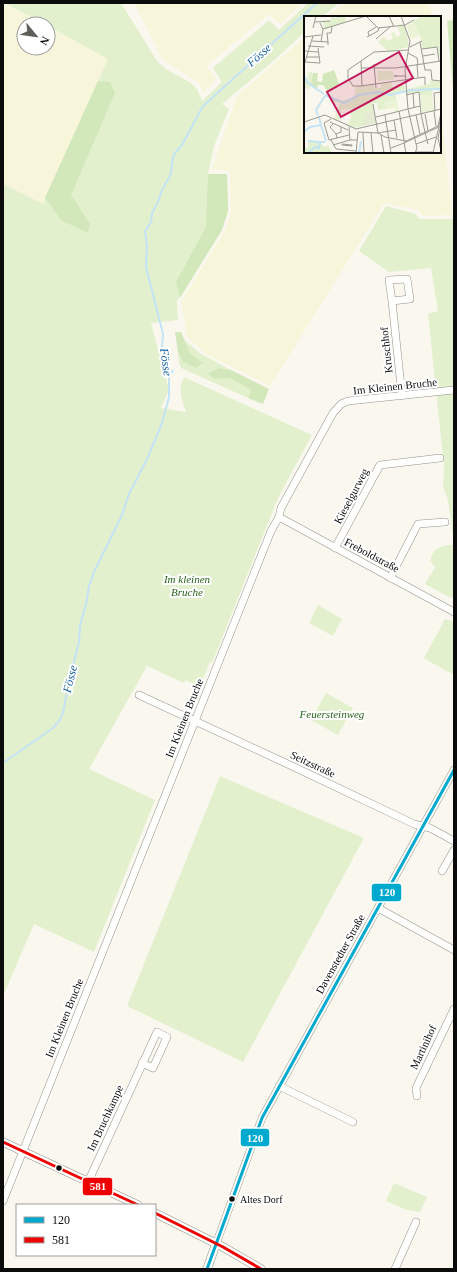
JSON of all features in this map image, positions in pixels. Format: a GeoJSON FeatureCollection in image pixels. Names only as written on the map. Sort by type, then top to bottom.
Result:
{"type":"FeatureCollection","features":[{"type":"Feature","properties":{"kind":"street","name":"Kruschhof"},"geometry":{"type":"LineString","coordinates":[[392,301],[402,396]]}},
{"type":"Feature","properties":{"kind":"street","name":"Im Kleinen Bruche"},"geometry":{"type":"LineString","coordinates":[[3,1200],[271,531],[279,517],[281,508],[336,407],[348,402],[452,391]]}},
{"type":"Feature","properties":{"kind":"street","name":"Kieselgurweg"},"geometry":{"type":"LineString","coordinates":[[335,548],[380,465],[440,458]]}},
{"type":"Feature","properties":{"kind":"street","name":"Freboldstraße"},"geometry":{"type":"LineString","coordinates":[[279,517],[454,612]]}},
{"type":"Feature","properties":{"kind":"street"},"geometry":{"type":"LineString","coordinates":[[390,578],[418,524],[445,522]]}},
{"type":"Feature","properties":{"kind":"street","name":"Seitzstraße"},"geometry":{"type":"LineString","coordinates":[[139,696],[414,824],[430,828],[454,840]]}},
{"type":"Feature","properties":{"kind":"street","name":"Davenstedter Straße"},"geometry":{"type":"LineString","coordinates":[[207,1269],[220,1245],[262,1118],[454,770]]}},
{"type":"Feature","properties":{"kind":"street"},"geometry":{"type":"LineString","coordinates":[[442,871],[451,862],[454,850]]}},
{"type":"Feature","properties":{"kind":"street"},"geometry":{"type":"LineString","coordinates":[[378,908],[454,950]]}},
{"type":"Feature","properties":{"kind":"street","name":"Martinihof"},"geometry":{"type":"LineString","coordinates":[[417,1096],[416,1088],[454,1009]]}},
{"type":"Feature","properties":{"kind":"street","name":"Im Bruchkampe"},"geometry":{"type":"LineString","coordinates":[[88,1182],[142,1063],[157,1032],[167,1037],[153,1068],[142,1063]]}},
{"type":"Feature","properties":{"kind":"street"},"geometry":{"type":"LineString","coordinates":[[280,1086],[353,1122]]}},
{"type":"Feature","properties":{"kind":"street"},"geometry":{"type":"LineString","coordinates":[[3,1142],[136,1204]]}},
{"type":"Feature","properties":{"kind":"street"},"geometry":{"type":"LineString","coordinates":[[156,1213],[220,1245],[261,1269]]}},
{"type":"Feature","properties":{"kind":"street"},"geometry":{"type":"LineString","coordinates":[[395,1269],[416,1222]]}},
{"type":"Feature","properties":{"kind":"shaded area"},"geometry":{"type":"Polygon","coordinates":[[[3,3],[28,16],[16,16],[16,56],[56,56],[56,30],[108,59],[43,204],[3,184],[3,3]]]}},
{"type":"Feature","properties":{"kind":"shaded area"},"geometry":{"type":"Polygon","coordinates":[[[134,3],[303,3],[280,24],[269,14],[206,66],[216,79],[203,93],[200,83],[163,60],[134,3]]]}},
{"type":"Feature","properties":{"kind":"shaded area"},"geometry":{"type":"Polygon","coordinates":[[[347,3],[430,3],[432,16],[328,16],[339,7],[347,3]]]}},
{"type":"Feature","properties":{"kind":"shaded area"},"geometry":{"type":"Polygon","coordinates":[[[304,38],[304,153],[441,153],[441,109],[452,215],[422,216],[419,210],[384,203],[270,386],[206,354],[187,337],[181,302],[226,229],[231,212],[230,171],[212,169],[237,96],[304,38]]]}},
{"type":"Feature","properties":{"kind":"green space","name":"Im kleinen Bruche"},"geometry":{"type":"Polygon","coordinates":[[[5,3],[121,3],[157,61],[166,69],[191,83],[197,89],[202,101],[222,82],[213,68],[269,20],[279,30],[308,3],[339,3],[323,16],[304,16],[304,33],[270,64],[222,104],[229,109],[214,146],[208,174],[227,174],[228,211],[222,230],[177,301],[178,320],[151,323],[169,390],[161,408],[186,412],[181,390],[184,377],[312,435],[278,498],[212,663],[210,662],[200,687],[186,680],[184,683],[147,666],[89,769],[155,800],[94,952],[34,924],[3,996],[3,184],[43,204],[108,59],[56,30],[56,16],[29,16],[5,3]]]}},
{"type":"Feature","properties":{"kind":"green space"},"geometry":{"type":"Polygon","coordinates":[[[454,20],[454,100],[447,21],[454,20]]]}},
{"type":"Feature","properties":{"kind":"green space"},"geometry":{"type":"Polygon","coordinates":[[[98,81],[110,82],[115,93],[71,195],[90,224],[88,233],[61,220],[45,198],[98,81]]]}},
{"type":"Feature","properties":{"kind":"green space"},"geometry":{"type":"Polygon","coordinates":[[[208,174],[227,174],[228,211],[222,230],[180,298],[176,282],[206,227],[208,174]]]}},
{"type":"Feature","properties":{"kind":"green space"},"geometry":{"type":"Polygon","coordinates":[[[386,206],[416,214],[419,219],[454,219],[454,544],[448,500],[443,487],[444,467],[428,314],[438,311],[431,268],[389,272],[359,251],[386,206]]]}},
{"type":"Feature","properties":{"kind":"green space"},"geometry":{"type":"Polygon","coordinates":[[[175,332],[181,332],[190,353],[203,363],[196,368],[183,362],[178,352],[175,332]]]}},
{"type":"Feature","properties":{"kind":"green space"},"geometry":{"type":"Polygon","coordinates":[[[183,339],[201,354],[231,370],[219,368],[215,379],[230,378],[251,390],[248,398],[181,368],[178,352],[183,362],[203,363],[190,353],[183,339]]]}},
{"type":"Feature","properties":{"kind":"green space"},"geometry":{"type":"Polygon","coordinates":[[[219,368],[231,370],[269,389],[263,404],[248,398],[251,390],[230,378],[215,379],[208,374],[219,368]]]}},
{"type":"Feature","properties":{"kind":"green space"},"geometry":{"type":"Polygon","coordinates":[[[454,545],[454,598],[447,596],[425,584],[435,567],[430,561],[433,554],[438,548],[454,545]]]}},
{"type":"Feature","properties":{"kind":"green space"},"geometry":{"type":"Polygon","coordinates":[[[318,605],[342,619],[333,636],[309,623],[318,605]]]}},
{"type":"Feature","properties":{"kind":"green space"},"geometry":{"type":"Polygon","coordinates":[[[445,619],[454,622],[454,675],[424,658],[445,619]]]}},
{"type":"Feature","properties":{"kind":"green space","name":"Feuersteinweg"},"geometry":{"type":"Polygon","coordinates":[[[326,693],[353,708],[338,735],[311,720],[326,693]]]}},
{"type":"Feature","properties":{"kind":"green space"},"geometry":{"type":"Polygon","coordinates":[[[220,776],[364,838],[243,1062],[127,1006],[220,776]]]}},
{"type":"Feature","properties":{"kind":"green space"},"geometry":{"type":"Polygon","coordinates":[[[394,1183],[427,1197],[420,1212],[407,1210],[386,1201],[394,1183]]]}},
{"type":"Feature","properties":{"kind":"waterway","name":"Fösse"},"geometry":{"type":"LineString","coordinates":[[3,763],[53,728],[63,713],[68,685],[79,642],[80,625],[89,586],[162,423],[169,397],[169,375],[164,360],[162,347],[163,334],[146,267],[147,247],[145,231],[151,222],[152,213],[171,174],[174,154],[182,145],[203,106],[317,3]]}},
{"type":"Feature","properties":{"kind":"waterway","name":"Fösse"},"geometry":{"type":"LineString","coordinates":[[169,375],[173,371]]}},
{"type":"Feature","properties":{"kind":"transit line","name":"120"},"geometry":{"type":"LineString","coordinates":[[207,1269],[262,1118],[454,770]]}},
{"type":"Feature","properties":{"kind":"transit line","name":"581"},"geometry":{"type":"LineString","coordinates":[[3,1142],[136,1204]]}},
{"type":"Feature","properties":{"kind":"transit line","name":"581"},"geometry":{"type":"LineString","coordinates":[[156,1214],[223,1247],[261,1269]]}},
{"type":"Feature","properties":{"kind":"place","name":"Altes Dorf"},"geometry":{"type":"Point","coordinates":[232,1199]}}]}
